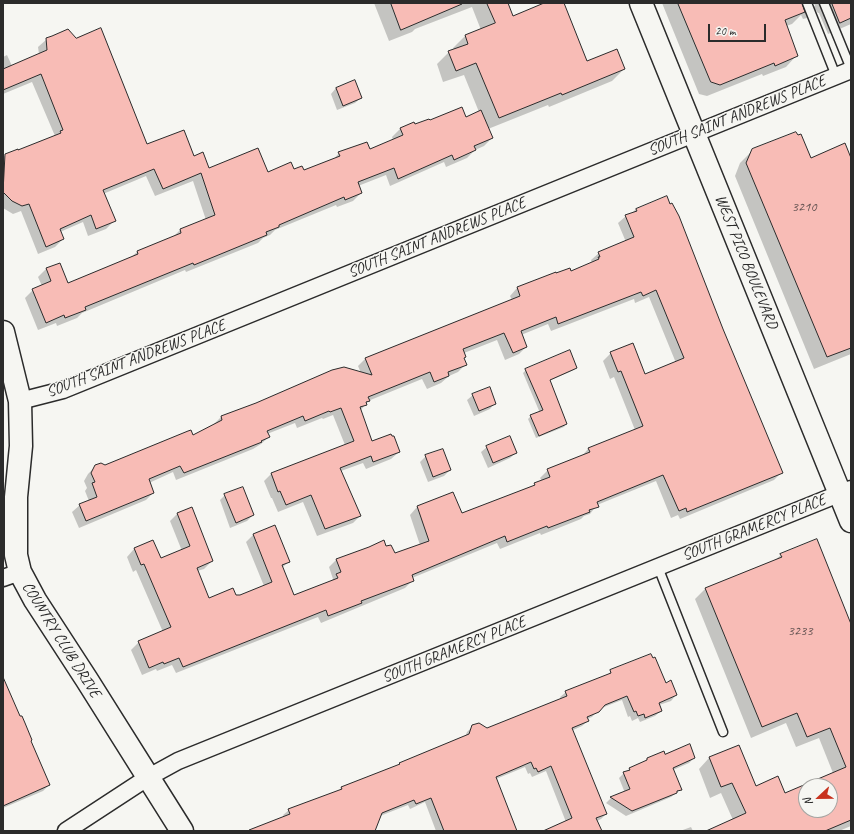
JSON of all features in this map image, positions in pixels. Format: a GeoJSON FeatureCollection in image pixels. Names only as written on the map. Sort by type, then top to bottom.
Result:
{"type":"FeatureCollection","features":[{"type":"Feature","properties":{"kind":"main road","name":"WEST PICO BOULEVARD"},"geometry":{"type":"LineString","coordinates":[[641,3],[694,134],[845,492],[851,521]]}},
{"type":"Feature","properties":{"kind":"main road","name":"COUNTRY CLUB DRIVE"},"geometry":{"type":"LineString","coordinates":[[3,332],[20,401],[21,446],[16,497],[16,555],[11,575],[35,600],[182,831]]}},
{"type":"Feature","properties":{"kind":"street","name":"SOUTH SAINT ANDREWS PLACE"},"geometry":{"type":"LineString","coordinates":[[20,401],[63,390],[851,69]]}},
{"type":"Feature","properties":{"kind":"street","name":"SOUTH GRAMERCY PLACE"},"geometry":{"type":"LineString","coordinates":[[66,831],[147,778],[178,761],[845,492]]}},
{"type":"Feature","properties":{"kind":"lane"},"geometry":{"type":"LineString","coordinates":[[807,3],[836,76]]}},
{"type":"Feature","properties":{"kind":"lane"},"geometry":{"type":"LineString","coordinates":[[824,3],[851,69]]}},
{"type":"Feature","properties":{"kind":"lane"},"geometry":{"type":"LineString","coordinates":[[658,567],[723,732]]}},
{"type":"Feature","properties":{"kind":"building"},"geometry":{"type":"Polygon","coordinates":[[[391,3],[462,3],[462,4],[401,30],[391,3]]]}},
{"type":"Feature","properties":{"kind":"building"},"geometry":{"type":"Polygon","coordinates":[[[487,3],[508,3],[513,16],[544,3],[564,3],[587,61],[617,49],[625,69],[562,95],[561,93],[499,118],[476,63],[456,71],[448,51],[468,44],[465,35],[495,23],[487,3]]]}},
{"type":"Feature","properties":{"kind":"building"},"geometry":{"type":"Polygon","coordinates":[[[678,3],[802,3],[805,12],[785,20],[798,56],[775,66],[774,63],[720,85],[711,82],[678,3]]]}},
{"type":"Feature","properties":{"kind":"building"},"geometry":{"type":"Polygon","coordinates":[[[832,3],[851,3],[851,18],[840,23],[832,3]]]}},
{"type":"Feature","properties":{"kind":"building"},"geometry":{"type":"Polygon","coordinates":[[[101,28],[147,144],[184,130],[194,156],[203,152],[209,168],[258,148],[268,172],[291,162],[294,169],[302,166],[304,170],[340,156],[338,152],[367,142],[370,149],[403,135],[400,128],[414,122],[415,124],[429,119],[430,120],[462,107],[466,117],[481,110],[493,138],[474,146],[476,150],[454,160],[452,155],[398,179],[394,168],[358,182],[362,193],[345,200],[344,197],[279,225],[279,227],[266,232],[267,235],[85,307],[86,310],[65,318],[64,315],[46,323],[32,289],[51,281],[46,268],[60,263],[68,283],[138,254],[137,251],[181,233],[180,229],[215,215],[201,173],[163,189],[154,169],[103,190],[116,221],[96,229],[91,215],[60,229],[64,239],[46,247],[29,204],[22,206],[12,201],[3,192],[5,154],[61,133],[60,131],[63,130],[41,74],[3,90],[3,69],[47,50],[46,38],[68,29],[76,38],[101,28]]]}},
{"type":"Feature","properties":{"kind":"building"},"geometry":{"type":"Polygon","coordinates":[[[355,80],[362,98],[343,106],[336,88],[355,80]]]}},
{"type":"Feature","properties":{"kind":"building"},"geometry":{"type":"Polygon","coordinates":[[[796,132],[798,135],[801,134],[811,158],[845,143],[851,158],[851,348],[827,357],[746,163],[752,149],[796,132]]]}},
{"type":"Feature","properties":{"kind":"building"},"geometry":{"type":"Polygon","coordinates":[[[667,196],[670,204],[672,203],[679,216],[723,329],[783,473],[687,512],[686,508],[679,511],[663,475],[597,502],[599,507],[589,510],[590,512],[548,528],[547,526],[507,542],[505,536],[412,575],[414,581],[361,601],[362,603],[328,616],[326,610],[183,667],[179,658],[164,664],[163,662],[149,668],[138,641],[171,627],[144,564],[141,565],[134,548],[153,540],[161,558],[190,546],[177,513],[192,507],[213,561],[197,568],[209,598],[233,588],[236,595],[240,595],[272,582],[253,534],[275,525],[290,562],[282,565],[294,595],[338,578],[336,574],[341,572],[336,559],[384,540],[386,546],[391,545],[395,553],[429,541],[417,506],[453,492],[462,513],[535,485],[534,483],[550,477],[547,469],[590,452],[588,448],[643,426],[621,371],[618,372],[610,352],[633,343],[645,374],[684,358],[656,290],[643,296],[641,292],[558,324],[556,317],[521,331],[527,347],[513,353],[504,333],[463,349],[466,357],[464,358],[467,365],[448,372],[449,376],[434,382],[430,372],[368,397],[370,401],[366,402],[367,405],[360,407],[372,441],[391,434],[394,436],[400,452],[373,462],[371,456],[340,468],[361,516],[325,529],[311,495],[286,505],[280,491],[278,492],[271,473],[354,441],[341,408],[330,412],[329,411],[305,421],[303,416],[267,431],[270,437],[261,441],[262,442],[184,473],[180,466],[149,479],[154,493],[86,521],[79,504],[97,497],[92,483],[95,482],[91,473],[95,465],[101,463],[105,465],[191,430],[193,435],[222,420],[221,416],[256,403],[332,370],[344,367],[372,375],[365,358],[520,296],[517,287],[556,272],[570,268],[571,271],[599,259],[598,257],[600,257],[598,252],[634,237],[625,215],[637,211],[636,209],[667,196]]]}},
{"type":"Feature","properties":{"kind":"building"},"geometry":{"type":"Polygon","coordinates":[[[570,350],[577,368],[550,380],[567,424],[539,436],[530,415],[543,410],[525,369],[570,350]]]}},
{"type":"Feature","properties":{"kind":"building"},"geometry":{"type":"Polygon","coordinates":[[[490,387],[496,404],[479,411],[472,394],[490,387]]]}},
{"type":"Feature","properties":{"kind":"building"},"geometry":{"type":"Polygon","coordinates":[[[510,436],[517,453],[493,463],[486,446],[510,436]]]}},
{"type":"Feature","properties":{"kind":"building"},"geometry":{"type":"Polygon","coordinates":[[[443,449],[451,470],[433,477],[425,455],[443,449]]]}},
{"type":"Feature","properties":{"kind":"building"},"geometry":{"type":"Polygon","coordinates":[[[243,487],[254,515],[236,523],[224,494],[243,487]]]}},
{"type":"Feature","properties":{"kind":"building"},"geometry":{"type":"Polygon","coordinates":[[[817,539],[851,624],[851,820],[825,831],[706,831],[746,813],[732,783],[721,787],[709,757],[739,745],[756,786],[778,776],[785,793],[798,787],[798,818],[838,818],[838,778],[820,778],[846,767],[830,728],[807,737],[797,713],[762,727],[705,588],[782,557],[780,554],[817,539]]]}},
{"type":"Feature","properties":{"kind":"building"},"geometry":{"type":"Polygon","coordinates":[[[651,654],[653,658],[655,657],[666,683],[671,680],[677,695],[659,703],[662,711],[645,718],[644,714],[638,716],[636,711],[634,712],[627,696],[605,705],[599,712],[587,717],[589,721],[572,728],[607,814],[596,818],[602,831],[543,831],[572,818],[551,766],[538,772],[536,768],[534,769],[531,762],[496,777],[517,831],[444,831],[431,798],[416,804],[414,800],[382,813],[375,831],[249,831],[290,814],[288,809],[342,789],[341,787],[400,764],[399,763],[469,734],[472,725],[479,723],[487,728],[567,696],[565,691],[611,673],[610,670],[651,654]]]}},
{"type":"Feature","properties":{"kind":"building"},"geometry":{"type":"Polygon","coordinates":[[[3,677],[20,716],[22,716],[50,785],[3,806],[3,677]]]}},
{"type":"Feature","properties":{"kind":"building"},"geometry":{"type":"Polygon","coordinates":[[[690,744],[695,758],[673,768],[682,790],[632,811],[610,797],[630,789],[623,772],[630,770],[629,768],[664,751],[665,754],[690,744]]]}}]}
